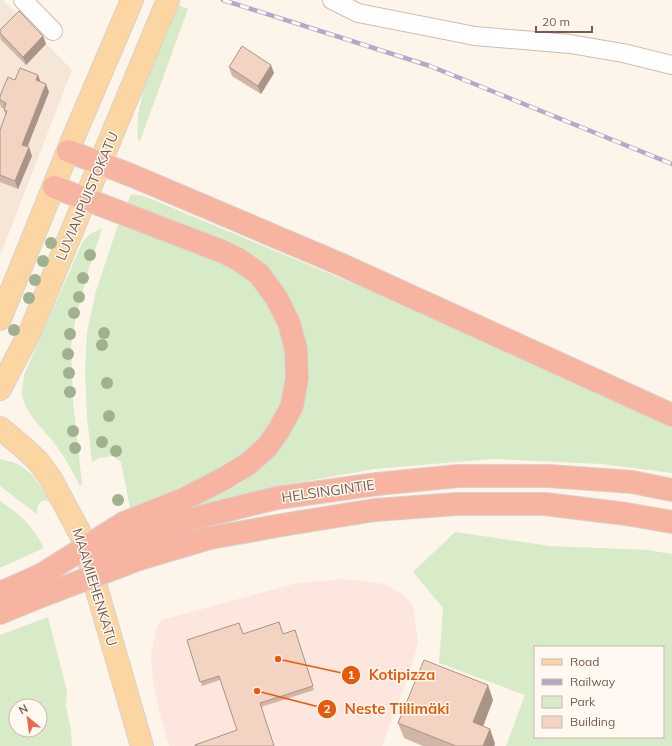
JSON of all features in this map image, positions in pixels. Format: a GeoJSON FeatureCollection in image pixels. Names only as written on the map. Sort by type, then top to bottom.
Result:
{"type":"FeatureCollection","features":[{"type":"Feature","properties":{"kind":"highway"},"geometry":{"type":"LineString","coordinates":[[68,151],[101,163],[340,264],[672,415]]}},
{"type":"Feature","properties":{"kind":"highway"},"geometry":{"type":"LineString","coordinates":[[54,187],[221,251],[238,259],[259,274],[276,298],[289,323],[296,349],[296,378],[292,406],[279,430],[267,447],[248,464],[225,478],[127,531]]}},
{"type":"Feature","properties":{"kind":"highway","name":"HELSINGINTIE"},"geometry":{"type":"LineString","coordinates":[[0,613],[127,531],[204,516],[277,498],[377,484],[458,476],[549,476],[632,482],[672,490]]}},
{"type":"Feature","properties":{"kind":"highway","name":"HELSINGINTIE"},"geometry":{"type":"LineString","coordinates":[[0,593],[42,585],[210,538],[282,524],[375,510],[450,505],[545,504],[626,514],[672,522]]}},
{"type":"Feature","properties":{"kind":"main road"},"geometry":{"type":"LineString","coordinates":[[0,319],[68,151],[132,0]]}},
{"type":"Feature","properties":{"kind":"main road","name":"LUVIANPUISTOKATU"},"geometry":{"type":"LineString","coordinates":[[0,389],[30,332],[168,0]]}},
{"type":"Feature","properties":{"kind":"main road","name":"MAAMIEHENKATU"},"geometry":{"type":"LineString","coordinates":[[0,428],[38,461],[51,479],[81,535],[142,746]]}},
{"type":"Feature","properties":{"kind":"street"},"geometry":{"type":"LineString","coordinates":[[23,0],[53,31]]}},
{"type":"Feature","properties":{"kind":"street"},"geometry":{"type":"LineString","coordinates":[[332,0],[358,14],[467,35],[570,44],[623,53],[672,65]]}},
{"type":"Feature","properties":{"kind":"shaded area"},"geometry":{"type":"Polygon","coordinates":[[[0,0],[3,0],[72,70],[0,256],[0,0]]]}},
{"type":"Feature","properties":{"kind":"shaded area"},"geometry":{"type":"Polygon","coordinates":[[[344,579],[385,584],[405,596],[413,606],[418,642],[410,671],[382,746],[169,746],[161,719],[153,681],[151,655],[156,629],[161,620],[297,583],[344,579]]]}},
{"type":"Feature","properties":{"kind":"green space"},"geometry":{"type":"Polygon","coordinates":[[[178,5],[188,9],[140,141],[138,140],[137,133],[139,108],[142,95],[178,5]]]}},
{"type":"Feature","properties":{"kind":"green space"},"geometry":{"type":"Polygon","coordinates":[[[131,194],[144,196],[400,303],[672,426],[672,473],[602,464],[491,459],[375,469],[278,486],[189,508],[188,506],[238,485],[265,464],[286,441],[301,409],[307,349],[301,321],[285,290],[262,264],[127,204],[131,194]]]}},
{"type":"Feature","properties":{"kind":"green space"},"geometry":{"type":"Polygon","coordinates":[[[118,225],[137,227],[225,264],[251,282],[271,305],[283,329],[288,357],[287,383],[279,410],[267,433],[241,457],[213,474],[130,508],[121,462],[113,456],[99,458],[92,462],[87,417],[85,372],[87,332],[96,291],[118,225]]]}},
{"type":"Feature","properties":{"kind":"green space"},"geometry":{"type":"Polygon","coordinates":[[[102,229],[89,268],[76,316],[71,346],[73,401],[82,484],[80,486],[59,449],[26,408],[22,391],[24,375],[82,243],[91,234],[102,229]]]}},
{"type":"Feature","properties":{"kind":"green space"},"geometry":{"type":"Polygon","coordinates":[[[0,459],[13,462],[27,470],[44,491],[51,503],[45,500],[40,502],[37,507],[37,514],[0,486],[0,459]]]}},
{"type":"Feature","properties":{"kind":"green space"},"geometry":{"type":"Polygon","coordinates":[[[0,501],[25,521],[35,533],[44,548],[0,568],[0,501]]]}},
{"type":"Feature","properties":{"kind":"green space"},"geometry":{"type":"Polygon","coordinates":[[[455,532],[550,546],[647,550],[672,554],[672,746],[506,746],[525,695],[439,663],[443,608],[413,572],[455,532]]]}},
{"type":"Feature","properties":{"kind":"green space"},"geometry":{"type":"Polygon","coordinates":[[[48,617],[67,691],[66,706],[71,730],[72,746],[0,746],[0,635],[48,617]]]}},
{"type":"Feature","properties":{"kind":"building"},"geometry":{"type":"Polygon","coordinates":[[[19,11],[43,36],[23,57],[0,33],[0,30],[19,11]]]}},
{"type":"Feature","properties":{"kind":"building"},"geometry":{"type":"Polygon","coordinates":[[[242,46],[271,65],[258,86],[229,67],[242,46]]]}},
{"type":"Feature","properties":{"kind":"building"},"geometry":{"type":"Polygon","coordinates":[[[20,68],[38,75],[36,80],[46,84],[22,145],[29,147],[15,181],[0,175],[0,130],[7,111],[4,110],[6,103],[0,100],[0,96],[8,77],[15,80],[20,68]]]}},
{"type":"Feature","properties":{"kind":"building"},"geometry":{"type":"Polygon","coordinates":[[[279,622],[283,634],[295,630],[313,686],[260,703],[274,746],[195,746],[237,730],[219,676],[200,682],[187,640],[239,623],[243,634],[279,622]]]}},
{"type":"Feature","properties":{"kind":"building"},"geometry":{"type":"Polygon","coordinates":[[[424,660],[488,685],[473,722],[490,729],[483,746],[456,746],[398,723],[424,660]]]}},
{"type":"Feature","properties":{"kind":"railway"},"geometry":{"type":"LineString","coordinates":[[223,0],[430,66],[672,164]]}},
{"type":"Feature","properties":{"kind":"place","name":"Kotipizza"},"geometry":{"type":"Point","coordinates":[278,659]}},
{"type":"Feature","properties":{"kind":"place","name":"Neste Tiilimäki"},"geometry":{"type":"Point","coordinates":[257,691]}}]}
